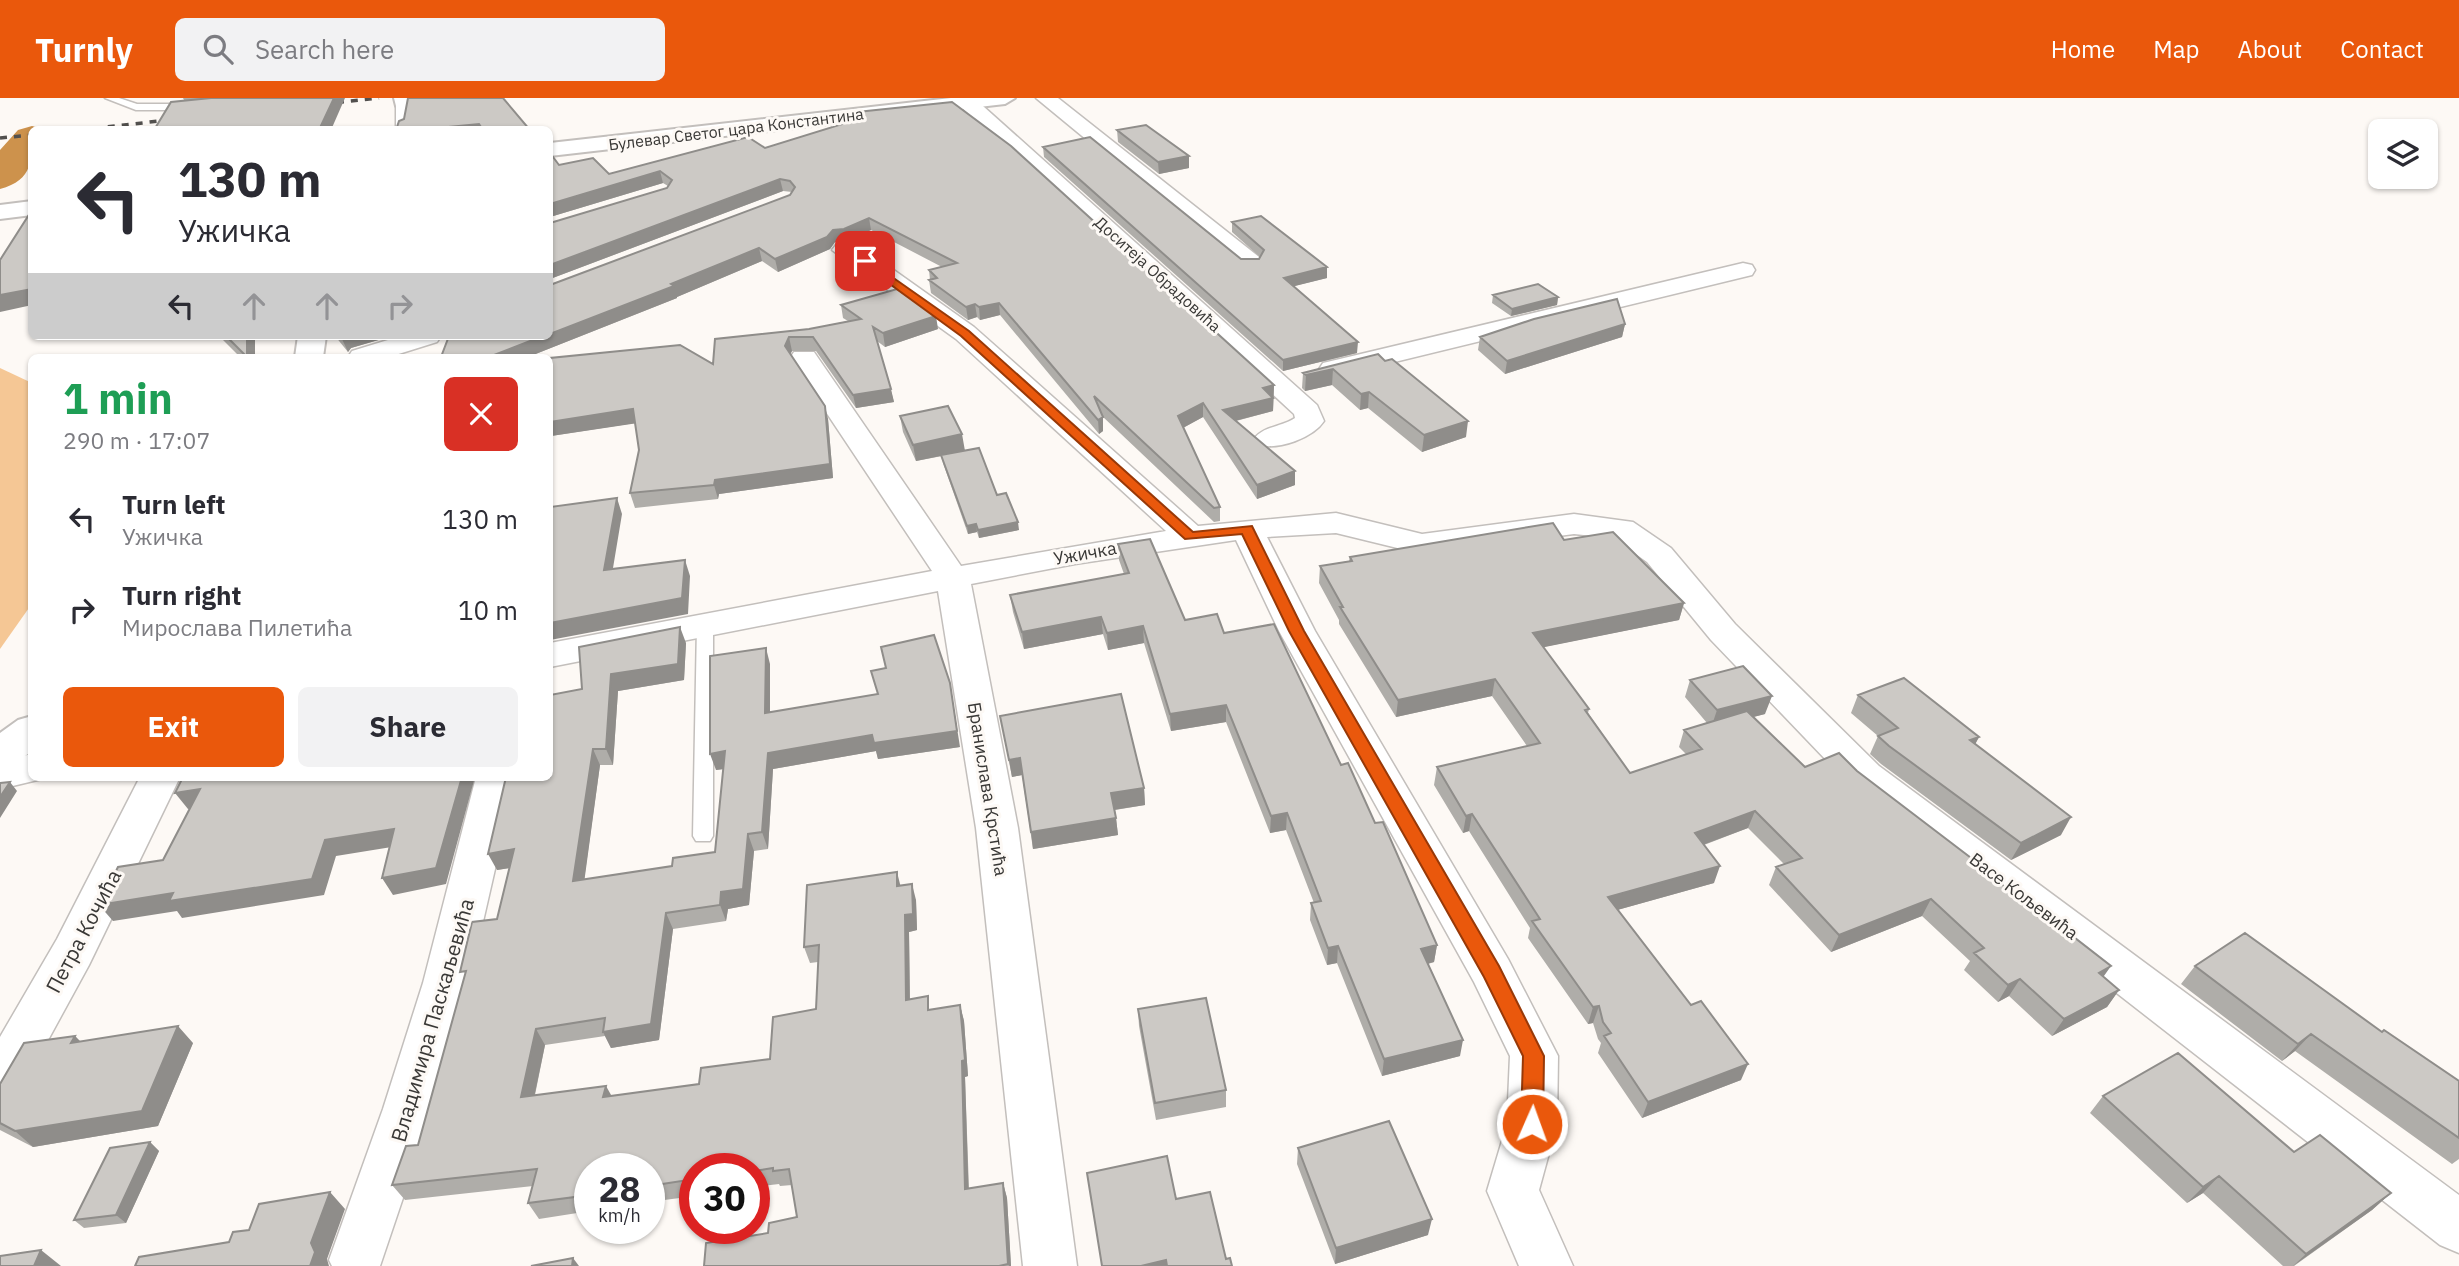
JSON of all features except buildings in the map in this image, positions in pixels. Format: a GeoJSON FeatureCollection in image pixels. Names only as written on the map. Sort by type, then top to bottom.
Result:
{"type":"FeatureCollection","features":[{"type":"Feature","properties":{"kind":"main road","name":"Булевар Светог цара Константина"},"geometry":{"type":"LineString","coordinates":[[553,138],[911,98]]}},
{"type":"Feature","properties":{"kind":"main road","name":"Булевар Светог цара Константина"},"geometry":{"type":"LineString","coordinates":[[553,150],[1005,98]]}},
{"type":"Feature","properties":{"kind":"main road"},"geometry":{"type":"LineString","coordinates":[[0,200],[28,205]]}},
{"type":"Feature","properties":{"kind":"main road"},"geometry":{"type":"LineString","coordinates":[[0,212],[28,205]]}},
{"type":"Feature","properties":{"kind":"main road"},"geometry":{"type":"LineString","coordinates":[[0,754],[28,733]]}},
{"type":"Feature","properties":{"kind":"street"},"geometry":{"type":"LineString","coordinates":[[1046,98],[1250,262]]}},
{"type":"Feature","properties":{"kind":"street","name":"Доситеја Обрадовића"},"geometry":{"type":"LineString","coordinates":[[967,102],[1307,411],[1310,421],[1300,428],[1269,439]]}},
{"type":"Feature","properties":{"kind":"street"},"geometry":{"type":"LineString","coordinates":[[844,250],[865,261],[965,333],[1190,536]]}},
{"type":"Feature","properties":{"kind":"street"},"geometry":{"type":"LineString","coordinates":[[1278,383],[1744,270]]}},
{"type":"Feature","properties":{"kind":"street"},"geometry":{"type":"LineString","coordinates":[[371,354],[415,340]]}},
{"type":"Feature","properties":{"kind":"street","name":"Бранислава Крстића"},"geometry":{"type":"LineString","coordinates":[[804,358],[953,578],[997,828],[1050,1266]]}},
{"type":"Feature","properties":{"kind":"street","name":"Ужичка"},"geometry":{"type":"LineString","coordinates":[[553,653],[1075,554],[1247,529],[1336,523],[1422,544],[1574,524],[1622,529]]}},
{"type":"Feature","properties":{"kind":"street"},"geometry":{"type":"LineString","coordinates":[[1247,529],[1297,631],[1492,972],[1534,1056],[1532,1124],[1513,1191],[1546,1266]]}},
{"type":"Feature","properties":{"kind":"street","name":"Васе Кољевића"},"geometry":{"type":"LineString","coordinates":[[1622,529],[1659,555],[1723,632],[1865,776],[2459,1227]]}},
{"type":"Feature","properties":{"kind":"street"},"geometry":{"type":"LineString","coordinates":[[0,775],[28,769]]}},
{"type":"Feature","properties":{"kind":"street","name":"Петра Кочића"},"geometry":{"type":"LineString","coordinates":[[0,1082],[79,940],[158,781]]}},
{"type":"Feature","properties":{"kind":"street","name":"Владимира Паскаљевића"},"geometry":{"type":"LineString","coordinates":[[356,1260],[408,1109],[446,983],[495,781]]}},
{"type":"Feature","properties":{"kind":"lane"},"geometry":{"type":"LineString","coordinates":[[110,98],[136,107],[167,109],[206,105]]}},
{"type":"Feature","properties":{"kind":"lane"},"geometry":{"type":"LineString","coordinates":[[401,100],[401,126]]}},
{"type":"Feature","properties":{"kind":"lane"},"geometry":{"type":"LineString","coordinates":[[703,836],[705,625]]}},
{"type":"Feature","properties":{"kind":"shaded area"},"geometry":{"type":"Polygon","coordinates":[[[0,368],[28,381],[28,609],[0,649],[0,368]]]}},
{"type":"Feature","properties":{"kind":"waterway"},"geometry":{"type":"LineString","coordinates":[[0,176],[28,143]]}},
{"type":"Feature","properties":{"kind":"railway"},"geometry":{"type":"LineString","coordinates":[[323,104],[379,98]]}},
{"type":"Feature","properties":{"kind":"railway"},"geometry":{"type":"LineString","coordinates":[[115,126],[177,119]]}},
{"type":"Feature","properties":{"kind":"railway"},"geometry":{"type":"LineString","coordinates":[[0,138],[28,135]]}},
{"type":"Feature","properties":{"kind":"route"},"geometry":{"type":"LineString","coordinates":[[865,261],[965,333],[1190,536],[1247,529],[1297,631],[1492,972],[1534,1056],[1532,1124]]}}]}
